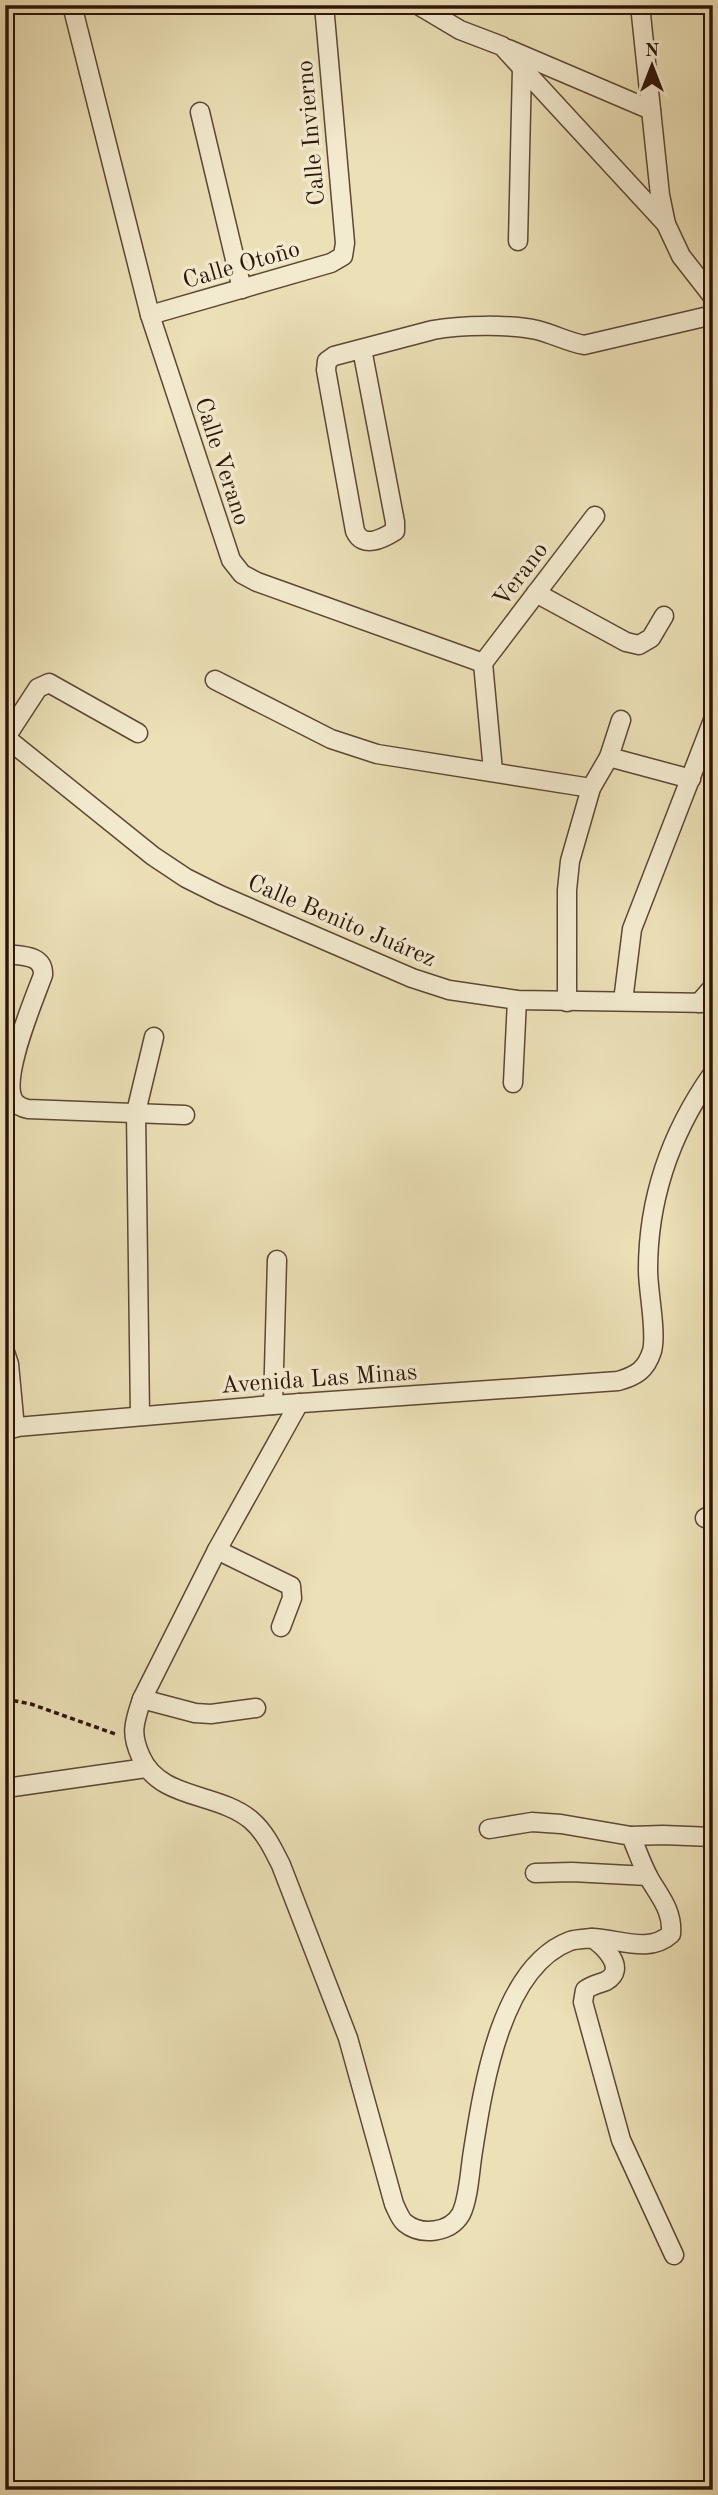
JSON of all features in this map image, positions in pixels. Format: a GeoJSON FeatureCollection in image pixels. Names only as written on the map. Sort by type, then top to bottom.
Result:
{"type":"FeatureCollection","features":[{"type":"Feature","properties":{"kind":"street","name":"Calle Verano"},"geometry":{"type":"LineString","coordinates":[[72,5],[150,315],[231,560],[242,574],[257,582],[483,663]]}},
{"type":"Feature","properties":{"kind":"street","name":"Calle Invierno"},"geometry":{"type":"LineString","coordinates":[[324,5],[345,243],[343,256]]}},
{"type":"Feature","properties":{"kind":"street"},"geometry":{"type":"LineString","coordinates":[[418,5],[460,30],[650,110]]}},
{"type":"Feature","properties":{"kind":"street"},"geometry":{"type":"LineString","coordinates":[[640,5],[660,195],[666,224],[681,256],[713,297]]}},
{"type":"Feature","properties":{"kind":"street"},"geometry":{"type":"LineString","coordinates":[[502,47],[666,224]]}},
{"type":"Feature","properties":{"kind":"street"},"geometry":{"type":"LineString","coordinates":[[518,241],[522,68]]}},
{"type":"Feature","properties":{"kind":"street"},"geometry":{"type":"LineString","coordinates":[[200,113],[242,289]]}},
{"type":"Feature","properties":{"kind":"street","name":"Calle Otoño"},"geometry":{"type":"LineString","coordinates":[[150,315],[331,264],[343,256]]}},
{"type":"Feature","properties":{"kind":"street"},"geometry":{"type":"LineString","coordinates":[[362,349],[395,531],[371,541],[364,541],[355,531],[326,370],[327,361],[334,356],[449,327],[519,328],[584,345],[713,316]]}},
{"type":"Feature","properties":{"kind":"street","name":"Verano"},"geometry":{"type":"LineString","coordinates":[[483,663],[595,516]]}},
{"type":"Feature","properties":{"kind":"street"},"geometry":{"type":"LineString","coordinates":[[536,593],[625,642],[639,645],[650,638],[664,616]]}},
{"type":"Feature","properties":{"kind":"street"},"geometry":{"type":"LineString","coordinates":[[483,663],[493,771]]}},
{"type":"Feature","properties":{"kind":"street"},"geometry":{"type":"LineString","coordinates":[[215,680],[331,739],[377,754],[591,788]]}},
{"type":"Feature","properties":{"kind":"street"},"geometry":{"type":"LineString","coordinates":[[5,737],[38,688],[49,683],[138,733]]}},
{"type":"Feature","properties":{"kind":"street"},"geometry":{"type":"LineString","coordinates":[[567,1002],[567,890],[570,861],[591,788],[609,757],[621,720]]}},
{"type":"Feature","properties":{"kind":"street"},"geometry":{"type":"LineString","coordinates":[[623,1001],[632,929],[713,720]]}},
{"type":"Feature","properties":{"kind":"street","name":"Calle Benito Juárez"},"geometry":{"type":"LineString","coordinates":[[5,737],[153,856],[186,878],[412,978],[449,990],[517,1000],[706,1003]]}},
{"type":"Feature","properties":{"kind":"street"},"geometry":{"type":"LineString","coordinates":[[609,757],[691,779]]}},
{"type":"Feature","properties":{"kind":"street"},"geometry":{"type":"LineString","coordinates":[[5,954],[32,957],[43,967],[43,975],[11,1070],[11,1093],[20,1107],[185,1115]]}},
{"type":"Feature","properties":{"kind":"street"},"geometry":{"type":"LineString","coordinates":[[706,1003],[713,987]]}},
{"type":"Feature","properties":{"kind":"street"},"geometry":{"type":"LineString","coordinates":[[513,1083],[517,1000]]}},
{"type":"Feature","properties":{"kind":"street"},"geometry":{"type":"LineString","coordinates":[[140,1416],[136,1112],[154,1037]]}},
{"type":"Feature","properties":{"kind":"street","name":"Avenida Las Minas"},"geometry":{"type":"LineString","coordinates":[[10,1428],[299,1403],[618,1381],[636,1376],[647,1364],[653,1348],[648,1269],[651,1224],[660,1181],[673,1142],[696,1097],[713,1073]]}},
{"type":"Feature","properties":{"kind":"street"},"geometry":{"type":"LineString","coordinates":[[274,1405],[277,1260]]}},
{"type":"Feature","properties":{"kind":"street"},"geometry":{"type":"LineString","coordinates":[[5,1352],[9,1364],[10,1428]]}},
{"type":"Feature","properties":{"kind":"street"},"geometry":{"type":"LineString","coordinates":[[299,1403],[217,1550],[142,1699],[135,1720],[133,1741],[146,1768],[166,1785],[228,1806],[251,1820],[268,1839],[281,1865],[344,2026],[394,2204],[404,2222],[425,2232],[444,2228],[460,2215],[486,2077],[507,2013],[521,1984],[542,1959],[570,1941],[611,1939],[644,1945],[661,1943],[671,1934],[673,1920],[648,1876],[631,1836]]}},
{"type":"Feature","properties":{"kind":"street"},"geometry":{"type":"LineString","coordinates":[[217,1550],[291,1586],[292,1598],[282,1627]]}},
{"type":"Feature","properties":{"kind":"street"},"geometry":{"type":"LineString","coordinates":[[142,1699],[195,1713],[256,1709]]}},
{"type":"Feature","properties":{"kind":"street"},"geometry":{"type":"LineString","coordinates":[[13,1787],[146,1768]]}},
{"type":"Feature","properties":{"kind":"street"},"geometry":{"type":"LineString","coordinates":[[489,1829],[532,1822],[631,1836],[713,1837]]}},
{"type":"Feature","properties":{"kind":"street"},"geometry":{"type":"LineString","coordinates":[[535,1873],[648,1876]]}},
{"type":"Feature","properties":{"kind":"street"},"geometry":{"type":"LineString","coordinates":[[592,1938],[610,1954],[615,1964],[614,1973],[608,1980],[586,1990],[583,2002],[621,2140],[674,2255]]}},
{"type":"Feature","properties":{"kind":"path"},"geometry":{"type":"LineString","coordinates":[[5,1699],[31,1704],[133,1741]]}}]}
